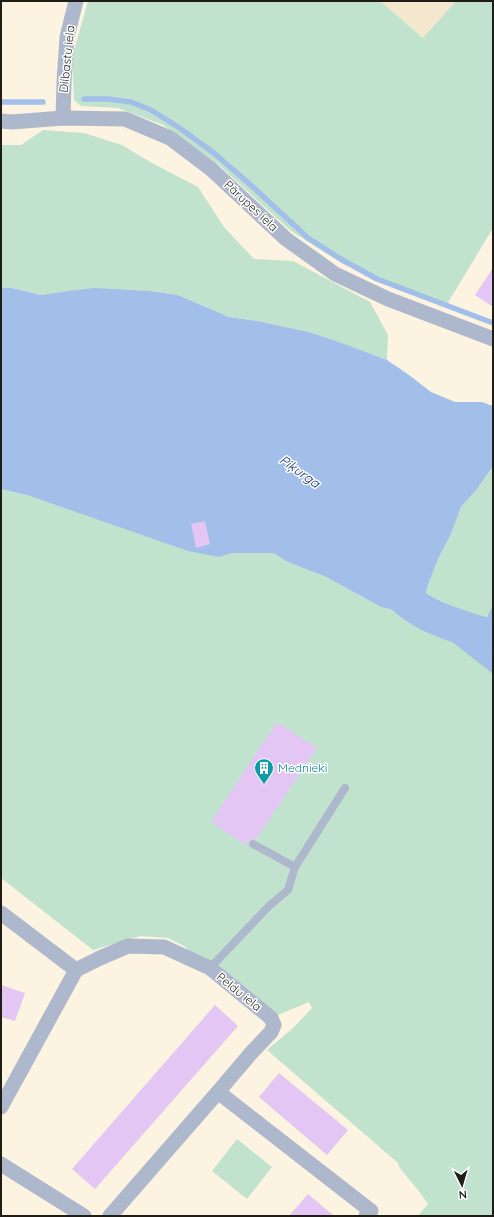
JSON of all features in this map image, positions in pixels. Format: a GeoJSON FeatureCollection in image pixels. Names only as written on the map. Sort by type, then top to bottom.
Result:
{"type":"FeatureCollection","features":[{"type":"Feature","properties":{"kind":"street","name":"Dilbastu iela"},"geometry":{"type":"LineString","coordinates":[[63,118],[67,37],[76,1]]}},
{"type":"Feature","properties":{"kind":"street","name":"Pārupes iela"},"geometry":{"type":"LineString","coordinates":[[1,121],[12,122],[63,118],[125,119],[170,138],[211,169],[286,239],[335,274],[388,299],[493,339]]}},
{"type":"Feature","properties":{"kind":"street"},"geometry":{"type":"LineString","coordinates":[[1,913],[76,970],[1,1107]]}},
{"type":"Feature","properties":{"kind":"street","name":"Peldu iela"},"geometry":{"type":"LineString","coordinates":[[76,970],[128,946],[164,947],[210,968],[271,1018],[274,1025],[271,1032],[218,1092]]}},
{"type":"Feature","properties":{"kind":"street"},"geometry":{"type":"LineString","coordinates":[[110,1216],[218,1092],[371,1211],[366,1216]]}},
{"type":"Feature","properties":{"kind":"street"},"geometry":{"type":"LineString","coordinates":[[1,1164],[84,1216]]}},
{"type":"Feature","properties":{"kind":"lane"},"geometry":{"type":"LineString","coordinates":[[210,968],[269,906],[288,890],[295,867],[345,788]]}},
{"type":"Feature","properties":{"kind":"lane"},"geometry":{"type":"LineString","coordinates":[[253,844],[295,867]]}},
{"type":"Feature","properties":{"kind":"shaded area"},"geometry":{"type":"Polygon","coordinates":[[[380,1],[456,1],[423,38],[380,1]]]}},
{"type":"Feature","properties":{"kind":"green space"},"geometry":{"type":"Polygon","coordinates":[[[88,1],[380,1],[423,38],[456,1],[493,1],[493,228],[446,306],[345,265],[291,231],[220,166],[163,125],[118,108],[81,106],[74,100],[72,58],[88,1]]]}},
{"type":"Feature","properties":{"kind":"green space"},"geometry":{"type":"Polygon","coordinates":[[[43,130],[84,133],[122,145],[152,163],[198,187],[224,227],[254,259],[293,261],[370,302],[388,335],[387,360],[309,332],[257,321],[229,317],[178,295],[150,291],[123,290],[68,291],[41,295],[12,288],[1,288],[1,145],[21,145],[43,130]]]}},
{"type":"Feature","properties":{"kind":"green space"},"geometry":{"type":"Polygon","coordinates":[[[493,466],[493,605],[482,628],[445,633],[493,674],[493,1216],[418,1216],[428,1204],[399,1167],[398,1163],[267,1050],[293,1028],[312,1008],[309,1002],[271,1018],[184,946],[168,938],[140,936],[93,950],[1,878],[1,489],[30,496],[219,557],[232,553],[273,553],[288,562],[326,577],[381,607],[423,605],[428,585],[438,559],[451,534],[461,507],[477,489],[493,466]]]}},
{"type":"Feature","properties":{"kind":"green space"},"geometry":{"type":"Polygon","coordinates":[[[237,1139],[272,1167],[247,1199],[212,1171],[237,1139]]]}},
{"type":"Feature","properties":{"kind":"water"},"geometry":{"type":"Polygon","coordinates":[[[1,288],[12,288],[41,295],[95,288],[150,291],[178,295],[229,317],[257,321],[309,332],[336,341],[387,360],[431,392],[455,402],[482,402],[493,406],[493,466],[477,489],[461,507],[451,534],[438,559],[428,585],[423,605],[414,614],[381,607],[326,577],[288,562],[273,553],[232,553],[219,557],[188,551],[30,496],[1,489],[1,288]]]}},
{"type":"Feature","properties":{"kind":"water"},"geometry":{"type":"Polygon","coordinates":[[[493,605],[493,674],[441,633],[450,613],[482,627],[493,605]]]}},
{"type":"Feature","properties":{"kind":"building"},"geometry":{"type":"Polygon","coordinates":[[[493,268],[493,307],[475,295],[493,268]]]}},
{"type":"Feature","properties":{"kind":"building"},"geometry":{"type":"Polygon","coordinates":[[[205,521],[210,544],[196,548],[191,524],[205,521]]]}},
{"type":"Feature","properties":{"kind":"building","name":"Mednieki"},"geometry":{"type":"Polygon","coordinates":[[[277,722],[317,748],[256,839],[248,841],[248,846],[211,822],[277,722]]]}},
{"type":"Feature","properties":{"kind":"building"},"geometry":{"type":"Polygon","coordinates":[[[1,985],[25,993],[15,1021],[1,1017],[1,985]]]}},
{"type":"Feature","properties":{"kind":"building"},"geometry":{"type":"Polygon","coordinates":[[[215,1005],[238,1026],[95,1189],[72,1169],[215,1005]]]}},
{"type":"Feature","properties":{"kind":"building"},"geometry":{"type":"Polygon","coordinates":[[[279,1073],[348,1130],[327,1155],[259,1097],[279,1073]]]}},
{"type":"Feature","properties":{"kind":"building"},"geometry":{"type":"Polygon","coordinates":[[[308,1194],[334,1216],[289,1216],[308,1194]]]}},
{"type":"Feature","properties":{"kind":"waterway"},"geometry":{"type":"LineString","coordinates":[[84,99],[107,99],[131,102],[151,110],[214,153],[308,238],[339,258],[377,279],[493,323]]}},
{"type":"Feature","properties":{"kind":"waterway"},"geometry":{"type":"LineString","coordinates":[[1,102],[43,102]]}},
{"type":"Feature","properties":{"kind":"waterway","name":"Piķurga"},"geometry":{"type":"LineString","coordinates":[[385,576],[407,601],[433,617],[447,623],[493,637]]}},
{"type":"Feature","properties":{"kind":"place","name":"Mednieki"},"geometry":{"type":"Point","coordinates":[264,785]}}]}
